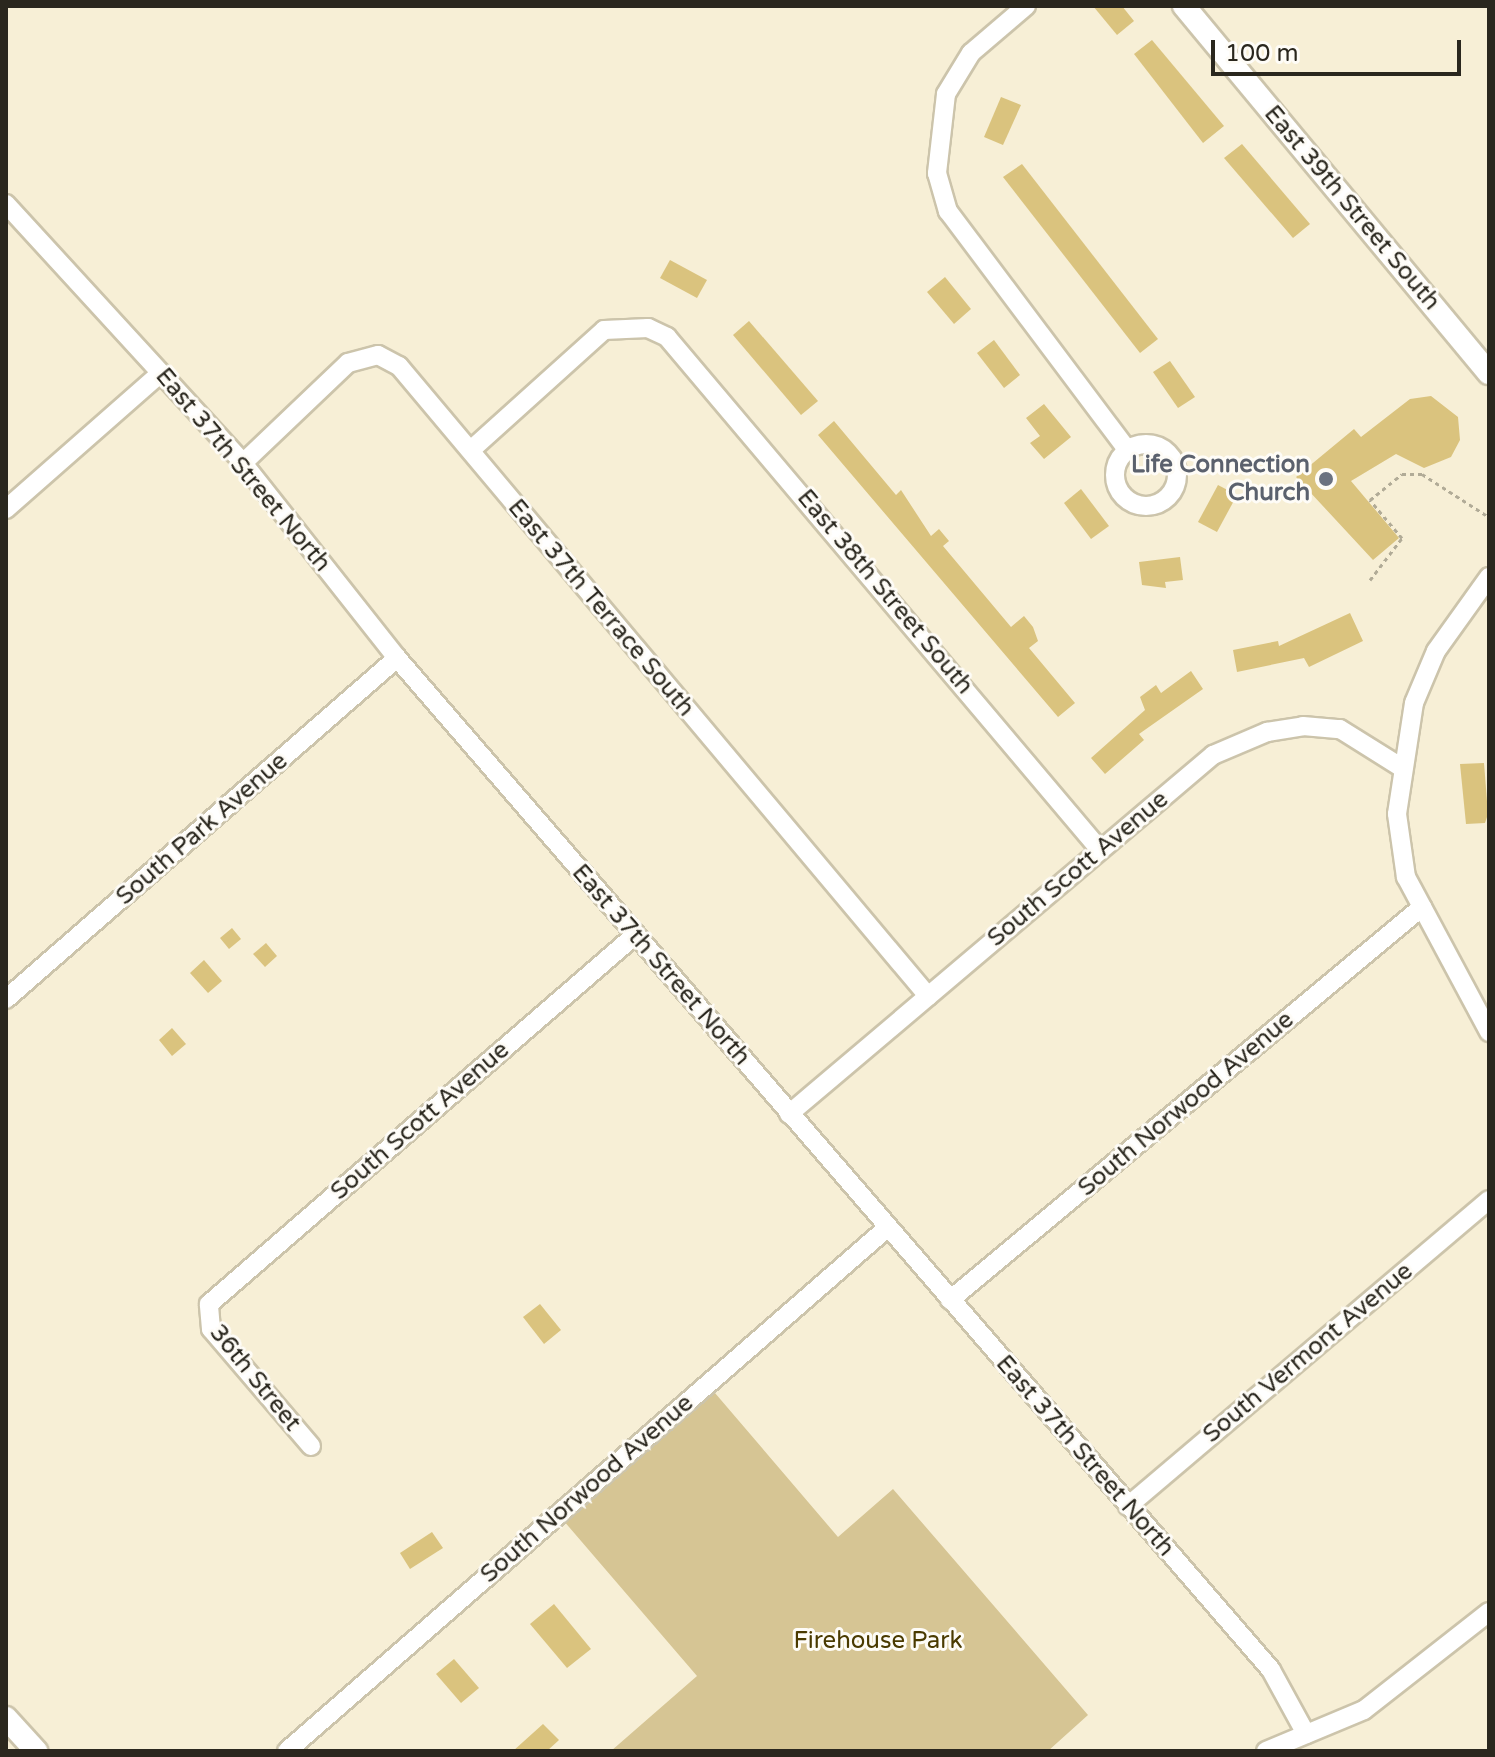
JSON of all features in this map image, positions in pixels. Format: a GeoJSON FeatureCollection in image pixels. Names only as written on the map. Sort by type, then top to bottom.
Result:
{"type":"FeatureCollection","features":[{"type":"Feature","properties":{"kind":"main road","name":"East 39th Street South"},"geometry":{"type":"LineString","coordinates":[[1184,6],[1489,373]]}},
{"type":"Feature","properties":{"kind":"main road"},"geometry":{"type":"LineString","coordinates":[[6,1718],[36,1751]]}},
{"type":"Feature","properties":{"kind":"street"},"geometry":{"type":"LineString","coordinates":[[1026,6],[971,53],[946,94],[940,124],[937,173],[948,211],[1127,449]]}},
{"type":"Feature","properties":{"kind":"street","name":"East 37th Street North"},"geometry":{"type":"LineString","coordinates":[[6,204],[161,373],[246,460],[397,658],[1271,1670],[1306,1734]]}},
{"type":"Feature","properties":{"kind":"street","name":"East 38th Street South"},"geometry":{"type":"LineString","coordinates":[[472,449],[604,330],[648,328],[667,337],[1100,850]]}},
{"type":"Feature","properties":{"kind":"street","name":"East 37th Terrace South"},"geometry":{"type":"LineString","coordinates":[[246,460],[348,363],[378,355],[399,366],[472,449],[928,996]]}},
{"type":"Feature","properties":{"kind":"street"},"geometry":{"type":"LineString","coordinates":[[6,509],[161,373]]}},
{"type":"Feature","properties":{"kind":"street"},"geometry":{"type":"LineString","coordinates":[[1489,577],[1436,651],[1399,766],[1402,859],[1422,907],[1489,1032]]}},
{"type":"Feature","properties":{"kind":"street","name":"South Park Avenue"},"geometry":{"type":"LineString","coordinates":[[6,999],[397,658]]}},
{"type":"Feature","properties":{"kind":"street","name":"South Scott Avenue"},"geometry":{"type":"LineString","coordinates":[[789,1114],[1213,755],[1267,732],[1340,729],[1399,766]]}},
{"type":"Feature","properties":{"kind":"street","name":"South Norwood Avenue"},"geometry":{"type":"LineString","coordinates":[[950,1300],[1422,907]]}},
{"type":"Feature","properties":{"kind":"street","name":"South Scott Avenue"},"geometry":{"type":"LineString","coordinates":[[208,1309],[634,936]]}},
{"type":"Feature","properties":{"kind":"street","name":"South Vermont Avenue"},"geometry":{"type":"LineString","coordinates":[[1128,1506],[1489,1200]]}},
{"type":"Feature","properties":{"kind":"street","name":"South Norwood Avenue"},"geometry":{"type":"LineString","coordinates":[[287,1751],[887,1228]]}},
{"type":"Feature","properties":{"kind":"street","name":"36th Street"},"geometry":{"type":"LineString","coordinates":[[208,1309],[211,1329],[311,1446]]}},
{"type":"Feature","properties":{"kind":"street"},"geometry":{"type":"LineString","coordinates":[[1266,1751],[1405,1683],[1489,1612]]}},
{"type":"Feature","properties":{"kind":"path"},"geometry":{"type":"LineString","coordinates":[[1370,580],[1402,538],[1370,500],[1402,474],[1422,474],[1489,517]]}},
{"type":"Feature","properties":{"kind":"green space","name":"Firehouse Park"},"geometry":{"type":"Polygon","coordinates":[[[715,1393],[838,1537],[893,1489],[1088,1715],[1048,1751],[611,1751],[697,1676],[563,1520],[715,1393]]]}},
{"type":"Feature","properties":{"kind":"building"},"geometry":{"type":"Polygon","coordinates":[[[1093,6],[1122,6],[1134,21],[1117,35],[1093,6]]]}},
{"type":"Feature","properties":{"kind":"building"},"geometry":{"type":"Polygon","coordinates":[[[1152,40],[1224,126],[1203,143],[1134,54],[1152,40]]]}},
{"type":"Feature","properties":{"kind":"building"},"geometry":{"type":"Polygon","coordinates":[[[1001,97],[1021,105],[1003,145],[984,137],[1001,97]]]}},
{"type":"Feature","properties":{"kind":"building"},"geometry":{"type":"Polygon","coordinates":[[[1242,144],[1310,224],[1293,238],[1224,158],[1242,144]]]}},
{"type":"Feature","properties":{"kind":"building"},"geometry":{"type":"Polygon","coordinates":[[[1022,164],[1158,339],[1140,353],[1003,177],[1022,164]]]}},
{"type":"Feature","properties":{"kind":"building"},"geometry":{"type":"Polygon","coordinates":[[[670,260],[707,280],[697,298],[660,278],[670,260]]]}},
{"type":"Feature","properties":{"kind":"building"},"geometry":{"type":"Polygon","coordinates":[[[945,277],[971,309],[954,324],[927,292],[945,277]]]}},
{"type":"Feature","properties":{"kind":"building"},"geometry":{"type":"Polygon","coordinates":[[[749,321],[818,401],[801,415],[733,335],[749,321]]]}},
{"type":"Feature","properties":{"kind":"building"},"geometry":{"type":"Polygon","coordinates":[[[994,340],[1020,375],[1004,388],[977,353],[994,340]]]}},
{"type":"Feature","properties":{"kind":"building"},"geometry":{"type":"Polygon","coordinates":[[[1170,361],[1195,397],[1178,408],[1153,372],[1170,361]]]}},
{"type":"Feature","properties":{"kind":"building","name":"Life Connection Church"},"geometry":{"type":"Polygon","coordinates":[[[1431,396],[1458,417],[1460,440],[1451,457],[1424,468],[1396,454],[1351,481],[1399,538],[1373,560],[1296,477],[1354,429],[1361,437],[1410,399],[1431,396]]]}},
{"type":"Feature","properties":{"kind":"building"},"geometry":{"type":"Polygon","coordinates":[[[1044,404],[1071,437],[1044,459],[1030,443],[1040,436],[1026,418],[1044,404]]]}},
{"type":"Feature","properties":{"kind":"building"},"geometry":{"type":"Polygon","coordinates":[[[834,421],[896,495],[901,490],[931,536],[939,529],[949,541],[943,546],[1011,627],[1024,616],[1033,627],[1038,641],[1029,648],[1075,703],[1058,717],[818,435],[834,421]]]}},
{"type":"Feature","properties":{"kind":"building"},"geometry":{"type":"Polygon","coordinates":[[[1218,485],[1237,495],[1217,532],[1198,522],[1218,485]]]}},
{"type":"Feature","properties":{"kind":"building"},"geometry":{"type":"Polygon","coordinates":[[[1081,489],[1109,526],[1091,539],[1064,503],[1081,489]]]}},
{"type":"Feature","properties":{"kind":"building"},"geometry":{"type":"Polygon","coordinates":[[[1180,557],[1183,580],[1165,582],[1166,588],[1142,585],[1139,562],[1180,557]]]}},
{"type":"Feature","properties":{"kind":"building"},"geometry":{"type":"Polygon","coordinates":[[[1350,613],[1363,641],[1309,667],[1304,658],[1237,672],[1233,650],[1278,641],[1279,646],[1350,613]]]}},
{"type":"Feature","properties":{"kind":"building"},"geometry":{"type":"Polygon","coordinates":[[[1191,671],[1203,689],[1139,734],[1144,740],[1105,774],[1091,758],[1145,710],[1140,697],[1156,685],[1161,693],[1191,671]]]}},
{"type":"Feature","properties":{"kind":"building"},"geometry":{"type":"Polygon","coordinates":[[[1484,763],[1488,814],[1485,823],[1466,824],[1460,764],[1484,763]]]}},
{"type":"Feature","properties":{"kind":"building"},"geometry":{"type":"Polygon","coordinates":[[[232,928],[241,939],[229,949],[220,938],[232,928]]]}},
{"type":"Feature","properties":{"kind":"building"},"geometry":{"type":"Polygon","coordinates":[[[266,943],[277,956],[265,967],[253,954],[266,943]]]}},
{"type":"Feature","properties":{"kind":"building"},"geometry":{"type":"Polygon","coordinates":[[[204,960],[222,981],[208,993],[190,973],[204,960]]]}},
{"type":"Feature","properties":{"kind":"building"},"geometry":{"type":"Polygon","coordinates":[[[172,1028],[186,1044],[172,1056],[159,1040],[172,1028]]]}},
{"type":"Feature","properties":{"kind":"building"},"geometry":{"type":"Polygon","coordinates":[[[540,1304],[561,1330],[544,1344],[523,1317],[540,1304]]]}},
{"type":"Feature","properties":{"kind":"building"},"geometry":{"type":"Polygon","coordinates":[[[432,1532],[443,1548],[410,1569],[400,1553],[432,1532]]]}},
{"type":"Feature","properties":{"kind":"building"},"geometry":{"type":"Polygon","coordinates":[[[554,1604],[591,1649],[567,1668],[530,1624],[554,1604]]]}},
{"type":"Feature","properties":{"kind":"building"},"geometry":{"type":"Polygon","coordinates":[[[454,1659],[479,1688],[461,1703],[436,1674],[454,1659]]]}},
{"type":"Feature","properties":{"kind":"building"},"geometry":{"type":"Polygon","coordinates":[[[543,1724],[559,1740],[547,1751],[513,1751],[543,1724]]]}},
{"type":"Feature","properties":{"kind":"place","name":"Life Connection Church"},"geometry":{"type":"Point","coordinates":[1326,479]}}]}
